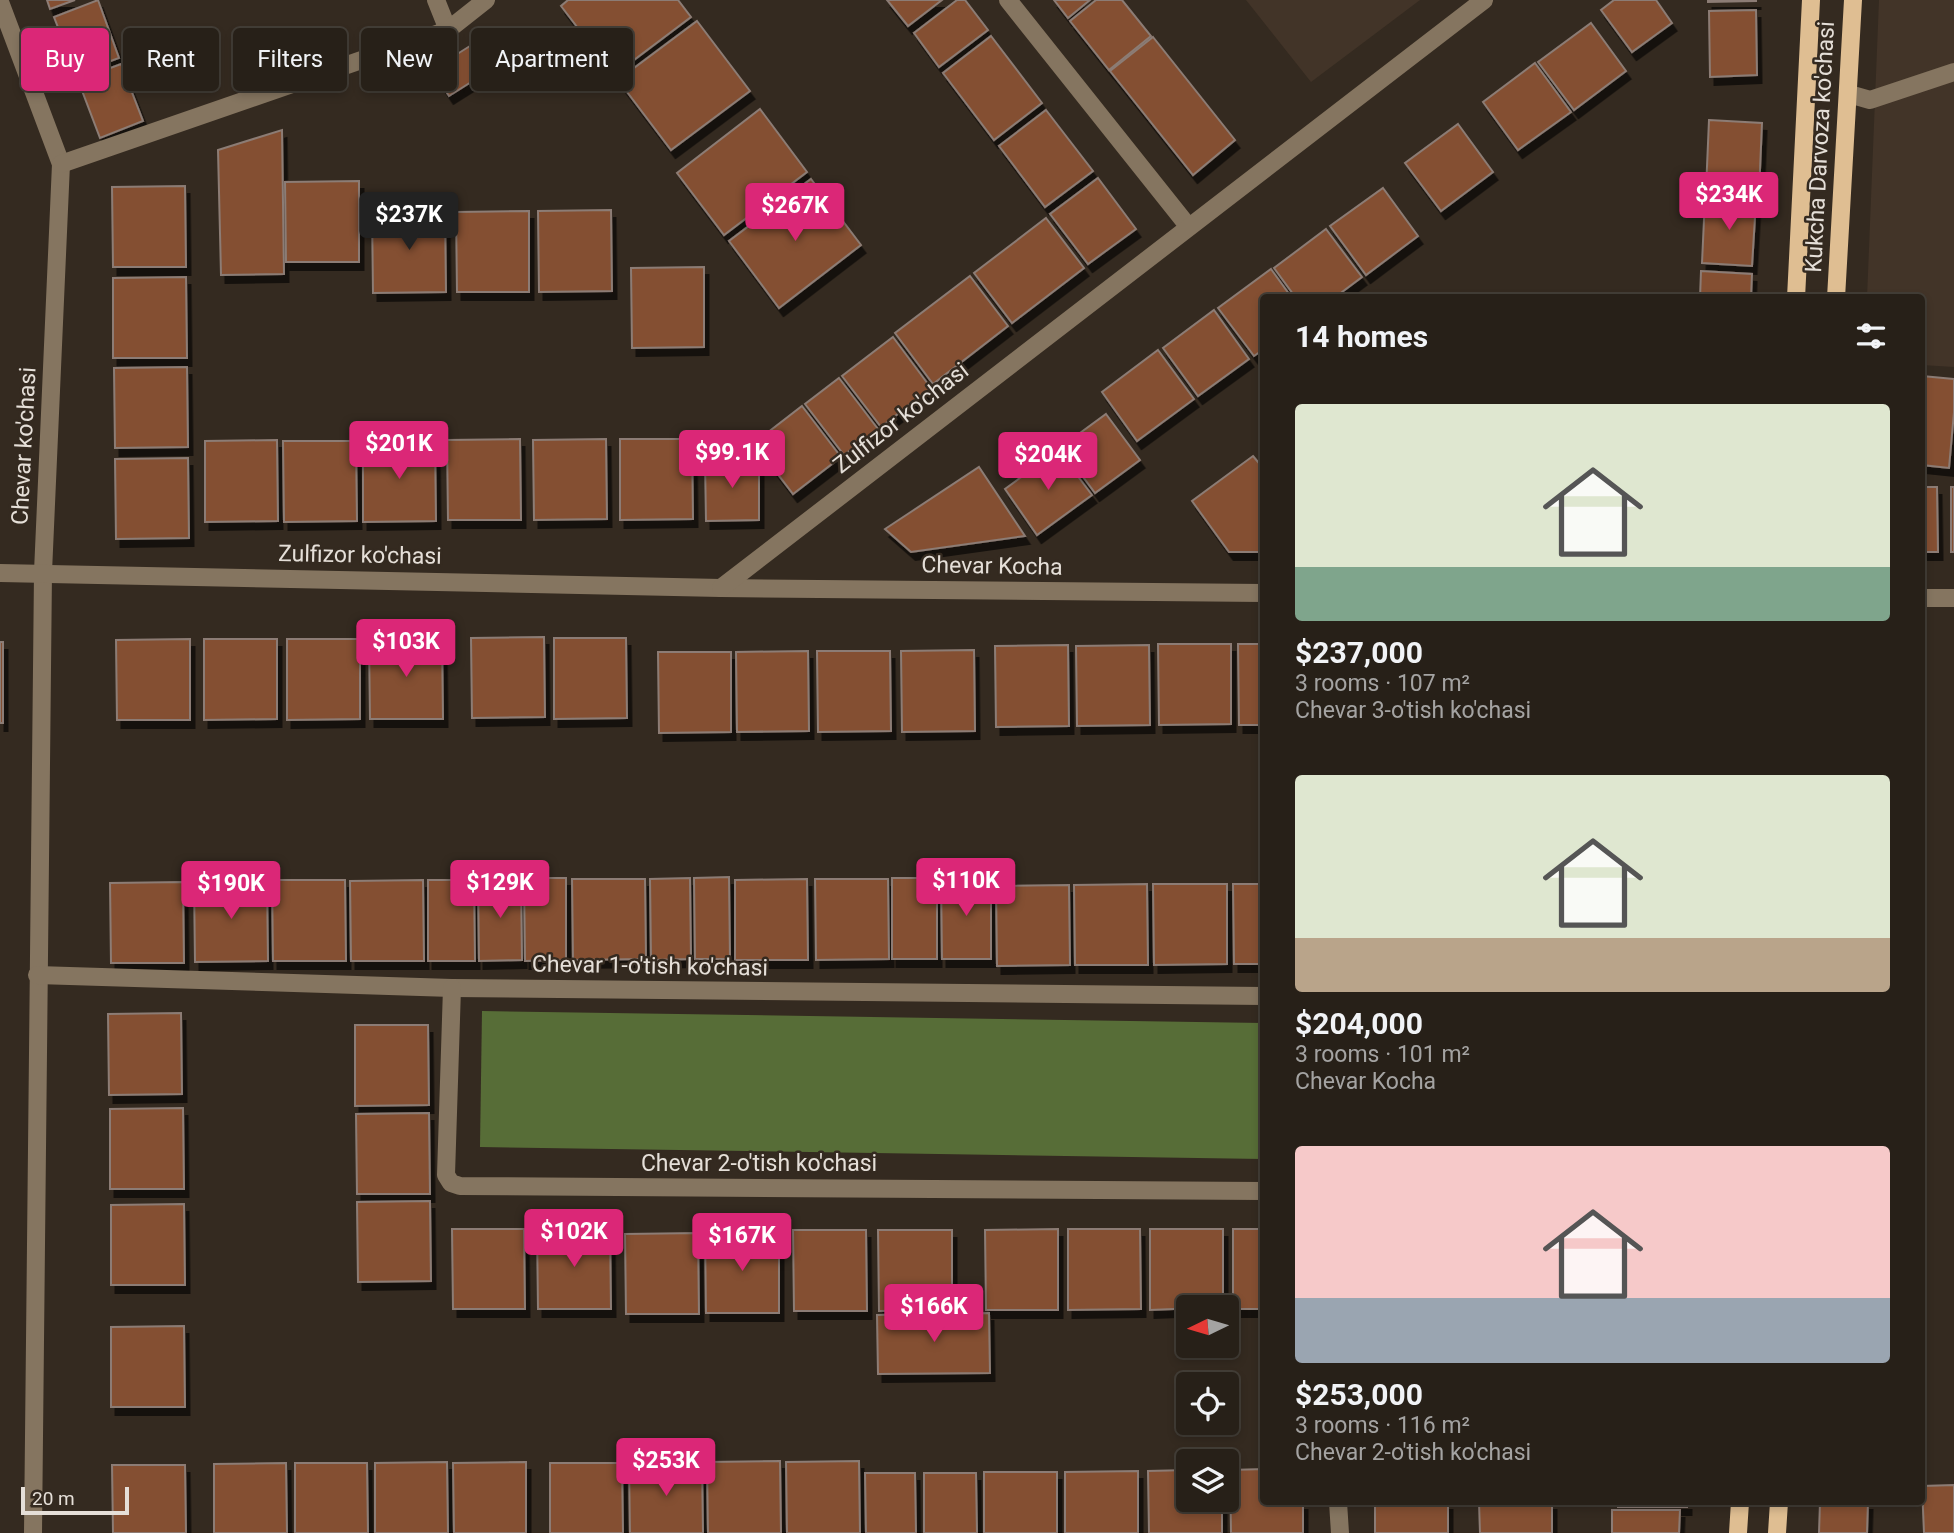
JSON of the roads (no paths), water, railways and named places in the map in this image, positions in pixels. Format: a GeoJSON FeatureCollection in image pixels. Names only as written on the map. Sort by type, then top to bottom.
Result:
{"type":"FeatureCollection","features":[{"type":"Feature","properties":{"kind":"main road","name":"Kukcha Darvoza ko'chasi"},"geometry":{"type":"LineString","coordinates":[[1796,294],[1811,0]]}},
{"type":"Feature","properties":{"kind":"main road","name":"Kukcha Darvoza ko'chasi"},"geometry":{"type":"LineString","coordinates":[[1836,294],[1853,0]]}},
{"type":"Feature","properties":{"kind":"main road"},"geometry":{"type":"LineString","coordinates":[[1738,1533],[1740,1505]]}},
{"type":"Feature","properties":{"kind":"main road"},"geometry":{"type":"LineString","coordinates":[[1777,1533],[1779,1505]]}},
{"type":"Feature","properties":{"kind":"street"},"geometry":{"type":"LineString","coordinates":[[436,0],[447,28]]}},
{"type":"Feature","properties":{"kind":"street"},"geometry":{"type":"LineString","coordinates":[[451,28],[486,0]]}},
{"type":"Feature","properties":{"kind":"street"},"geometry":{"type":"LineString","coordinates":[[1008,0],[1188,226]]}},
{"type":"Feature","properties":{"kind":"street","name":"Zulfizor ko'chasi"},"geometry":{"type":"LineString","coordinates":[[0,573],[721,588],[1484,0]]}},
{"type":"Feature","properties":{"kind":"street","name":"Chevar ko'chasi"},"geometry":{"type":"LineString","coordinates":[[0,2],[61,164],[43,572],[33,1533]]}},
{"type":"Feature","properties":{"kind":"street"},"geometry":{"type":"LineString","coordinates":[[61,164],[361,60]]}},
{"type":"Feature","properties":{"kind":"street"},"geometry":{"type":"LineString","coordinates":[[1849,94],[1870,100],[1954,72]]}},
{"type":"Feature","properties":{"kind":"street","name":"Chevar Kocha"},"geometry":{"type":"LineString","coordinates":[[721,588],[1260,593]]}},
{"type":"Feature","properties":{"kind":"street"},"geometry":{"type":"LineString","coordinates":[[1925,598],[1954,598]]}},
{"type":"Feature","properties":{"kind":"street","name":"Chevar 1-o'tish ko'chasi"},"geometry":{"type":"LineString","coordinates":[[37,975],[452,988],[1260,996]]}},
{"type":"Feature","properties":{"kind":"street","name":"Chevar 2-o'tish ko'chasi"},"geometry":{"type":"LineString","coordinates":[[452,988],[446,1175],[450,1183],[460,1186],[1260,1191]]}},
{"type":"Feature","properties":{"kind":"street"},"geometry":{"type":"LineString","coordinates":[[1338,1505],[1339,1533]]}}]}
